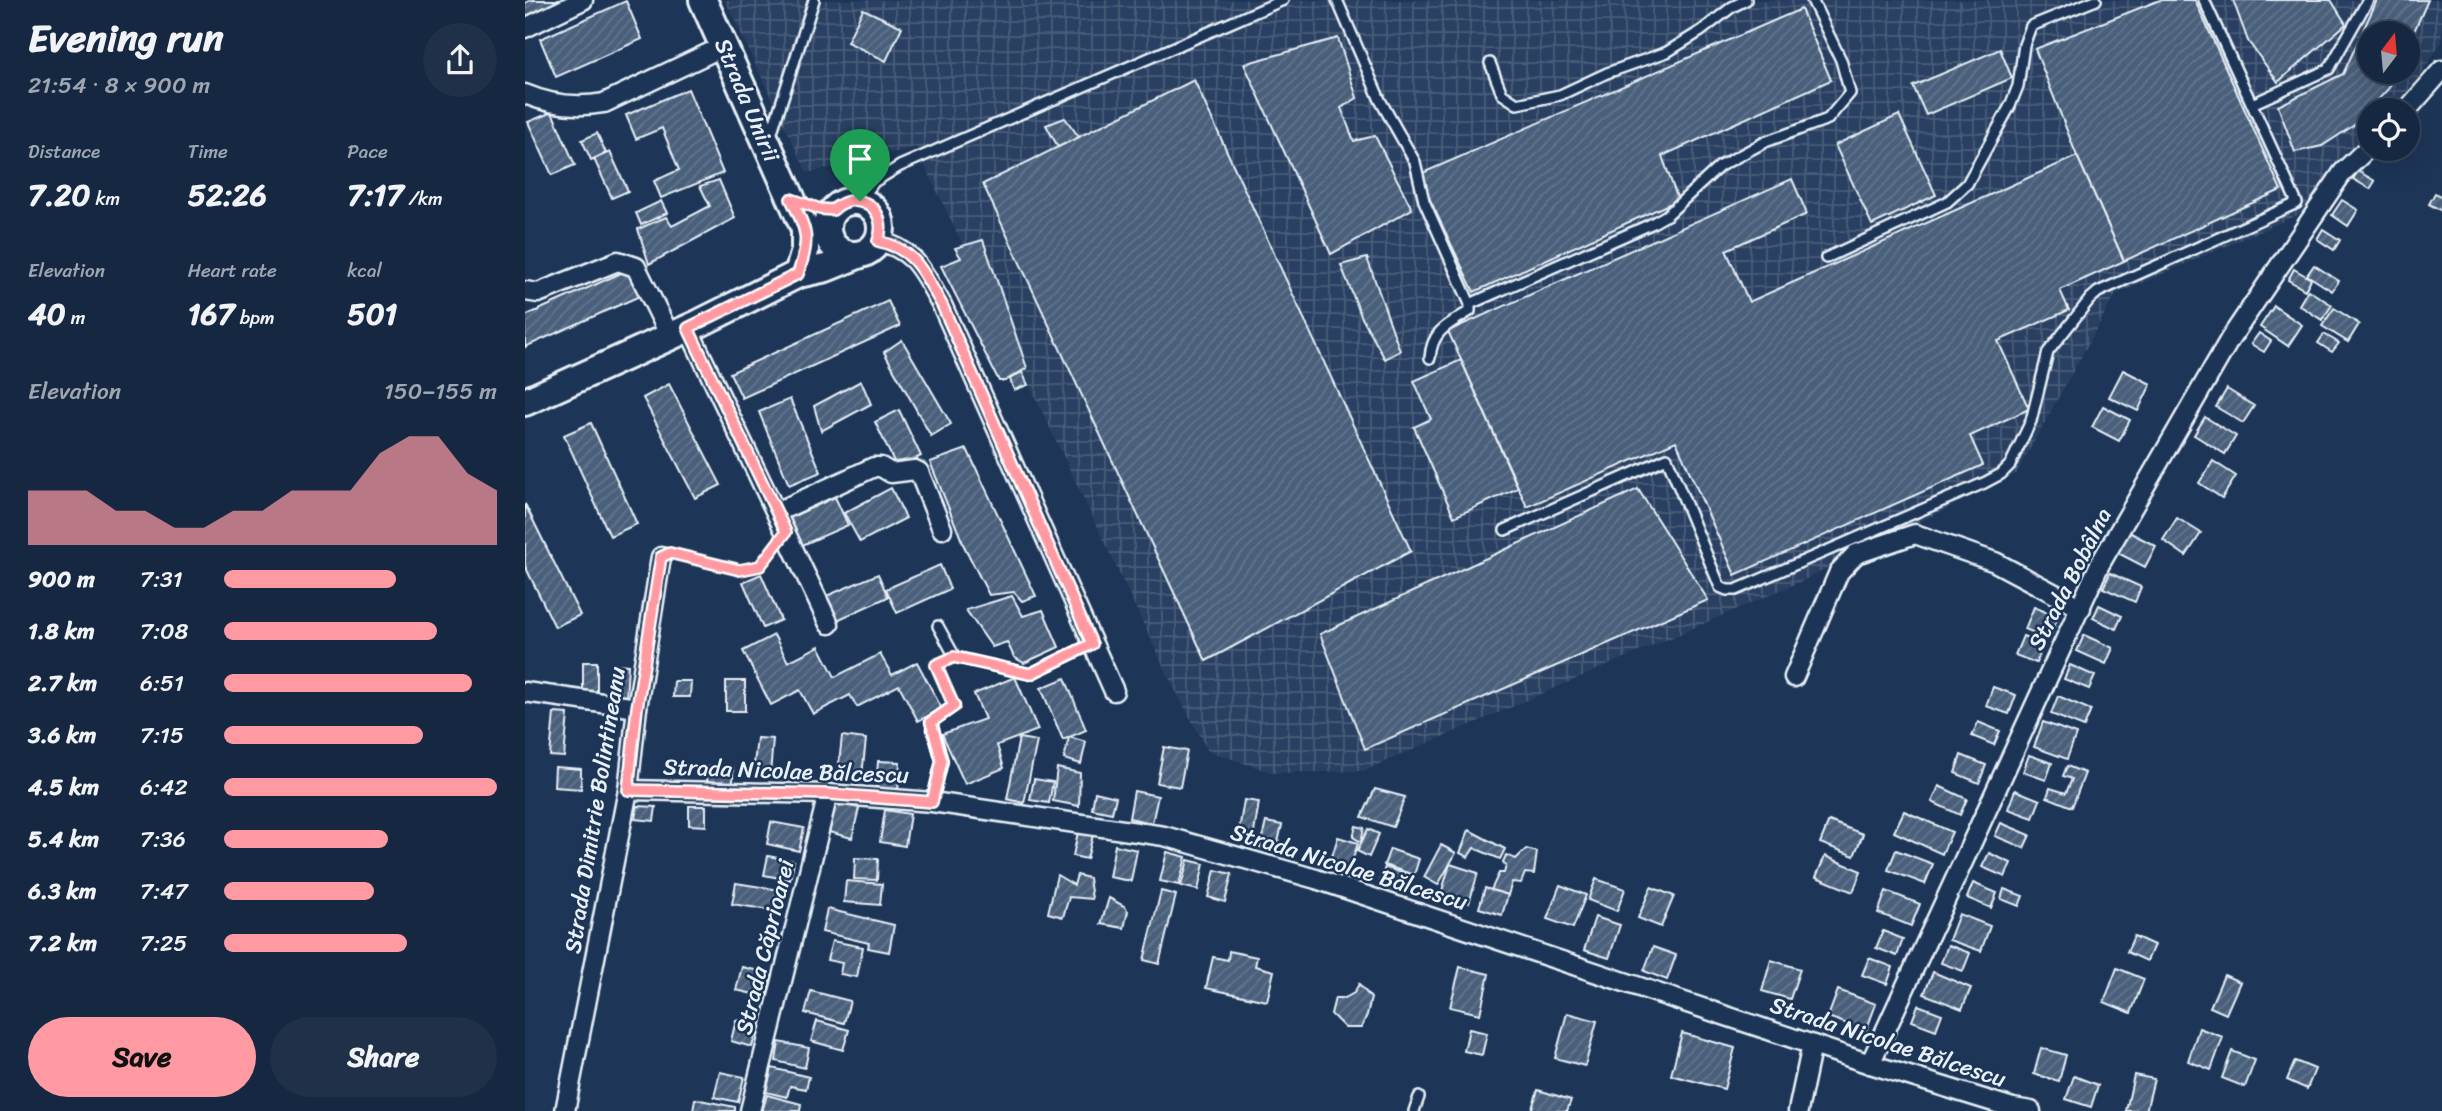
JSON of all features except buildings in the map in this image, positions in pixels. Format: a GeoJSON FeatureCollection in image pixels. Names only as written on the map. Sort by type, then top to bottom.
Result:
{"type":"FeatureCollection","features":[{"type":"Feature","properties":{"kind":"main road","name":"Strada Unirii"},"geometry":{"type":"LineString","coordinates":[[703,0],[807,237],[806,251],[798,274]]}},
{"type":"Feature","properties":{"kind":"main road"},"geometry":{"type":"LineString","coordinates":[[525,402],[798,274],[826,268],[868,248],[881,224],[879,216],[868,204],[860,201],[845,202],[829,223],[818,251],[798,274]]}},
{"type":"Feature","properties":{"kind":"main road"},"geometry":{"type":"LineString","coordinates":[[796,209],[820,209],[829,223],[834,247],[841,252],[868,248]]}},
{"type":"Feature","properties":{"kind":"street"},"geometry":{"type":"LineString","coordinates":[[525,28],[583,0]]}},
{"type":"Feature","properties":{"kind":"street"},"geometry":{"type":"LineString","coordinates":[[525,94],[566,106],[584,107],[604,103],[724,46]]}},
{"type":"Feature","properties":{"kind":"street"},"geometry":{"type":"LineString","coordinates":[[2418,98],[2442,70]]}},
{"type":"Feature","properties":{"kind":"street","name":"Strada Bobâlna"},"geometry":{"type":"LineString","coordinates":[[1870,1064],[2100,564],[2230,339],[2343,172],[2357,159]]}},
{"type":"Feature","properties":{"kind":"street"},"geometry":{"type":"LineString","coordinates":[[868,248],[897,245],[915,260],[942,305],[1114,691]]}},
{"type":"Feature","properties":{"kind":"street"},"geometry":{"type":"LineString","coordinates":[[525,308],[531,292],[618,261],[636,267],[679,332],[777,512],[829,624]]}},
{"type":"Feature","properties":{"kind":"street"},"geometry":{"type":"LineString","coordinates":[[777,512],[874,467],[900,474],[915,470],[919,472],[942,529]]}},
{"type":"Feature","properties":{"kind":"street"},"geometry":{"type":"LineString","coordinates":[[1794,677],[1839,572],[1856,554],[1915,534],[1995,562],[2081,608]]}},
{"type":"Feature","properties":{"kind":"street","name":"Strada Dimitrie Bolintineanu"},"geometry":{"type":"LineString","coordinates":[[565,1111],[628,790],[637,708],[661,557]]}},
{"type":"Feature","properties":{"kind":"street"},"geometry":{"type":"LineString","coordinates":[[525,692],[637,708]]}},
{"type":"Feature","properties":{"kind":"street","name":"Strada Nicolae Bălcescu"},"geometry":{"type":"LineString","coordinates":[[628,790],[828,794],[932,802],[1164,836],[1316,879],[1870,1064],[2013,1110],[2031,1111]]}},
{"type":"Feature","properties":{"kind":"street","name":"Strada Căprioarei"},"geometry":{"type":"LineString","coordinates":[[750,1111],[828,794]]}},
{"type":"Feature","properties":{"kind":"street"},"geometry":{"type":"LineString","coordinates":[[1798,1111],[1812,1045]]}},
{"type":"Feature","properties":{"kind":"lane"},"geometry":{"type":"LineString","coordinates":[[767,148],[814,0]]}},
{"type":"Feature","properties":{"kind":"lane"},"geometry":{"type":"LineString","coordinates":[[860,201],[874,182],[900,166],[1283,0]]}},
{"type":"Feature","properties":{"kind":"lane"},"geometry":{"type":"LineString","coordinates":[[1337,0],[1380,100],[1415,162],[1423,201],[1470,304],[1470,312],[1441,330],[1431,344],[1430,358]]}},
{"type":"Feature","properties":{"kind":"lane"},"geometry":{"type":"LineString","coordinates":[[1490,63],[1502,94],[1517,104],[1560,95],[1607,73],[1667,52],[1732,6],[1746,0]]}},
{"type":"Feature","properties":{"kind":"lane"},"geometry":{"type":"LineString","coordinates":[[1470,304],[1651,224],[1667,215],[1720,166],[1765,142],[1828,120],[1850,93],[1841,60],[1812,0]]}},
{"type":"Feature","properties":{"kind":"lane"},"geometry":{"type":"LineString","coordinates":[[1826,258],[1947,202],[1968,184],[2018,86],[2024,45],[2031,26],[2096,0]]}},
{"type":"Feature","properties":{"kind":"lane"},"geometry":{"type":"LineString","coordinates":[[1505,530],[1667,458],[1720,587],[1737,590],[2001,474],[2010,465],[2031,421],[2048,352],[2089,299],[2098,292],[2297,203],[2204,0]]}},
{"type":"Feature","properties":{"kind":"lane"},"geometry":{"type":"LineString","coordinates":[[2252,104],[2329,69],[2368,0]]}},
{"type":"Feature","properties":{"kind":"lane"},"geometry":{"type":"LineString","coordinates":[[938,626],[954,657],[1030,674],[1092,644]]}},
{"type":"Feature","properties":{"kind":"lane"},"geometry":{"type":"LineString","coordinates":[[932,802],[942,761],[931,722],[954,706]]}},
{"type":"Feature","properties":{"kind":"lane"},"geometry":{"type":"LineString","coordinates":[[1414,1111],[1419,1097]]}},
{"type":"Feature","properties":{"kind":"path"},"geometry":{"type":"LineString","coordinates":[[661,557],[670,553],[740,570],[760,566],[786,532]]}},
{"type":"Feature","properties":{"kind":"path"},"geometry":{"type":"LineString","coordinates":[[954,657],[936,665],[954,706]]}},
{"type":"Feature","properties":{"kind":"shaded area"},"geometry":{"type":"Polygon","coordinates":[[[725,0],[2442,0],[2442,41],[2420,76],[2420,21],[2357,21],[2357,84],[2415,84],[2412,89],[2404,98],[2357,98],[2357,151],[2302,213],[2116,294],[2016,474],[1802,581],[1364,771],[1273,773],[1208,751],[1172,684],[916,147],[807,173],[725,0]]]}},
{"type":"Feature","properties":{"kind":"route"},"geometry":{"type":"LineString","coordinates":[[791,199],[820,209],[833,210],[845,202],[860,201],[868,204],[879,216],[881,233],[878,241],[897,245],[915,260],[942,305],[1092,644],[1030,674],[954,657],[936,665],[954,706],[931,722],[942,761],[932,802],[828,794],[628,790],[637,708],[661,557],[670,553],[740,570],[760,566],[786,532],[688,328],[798,274],[806,251],[807,237],[791,199]]}}]}
